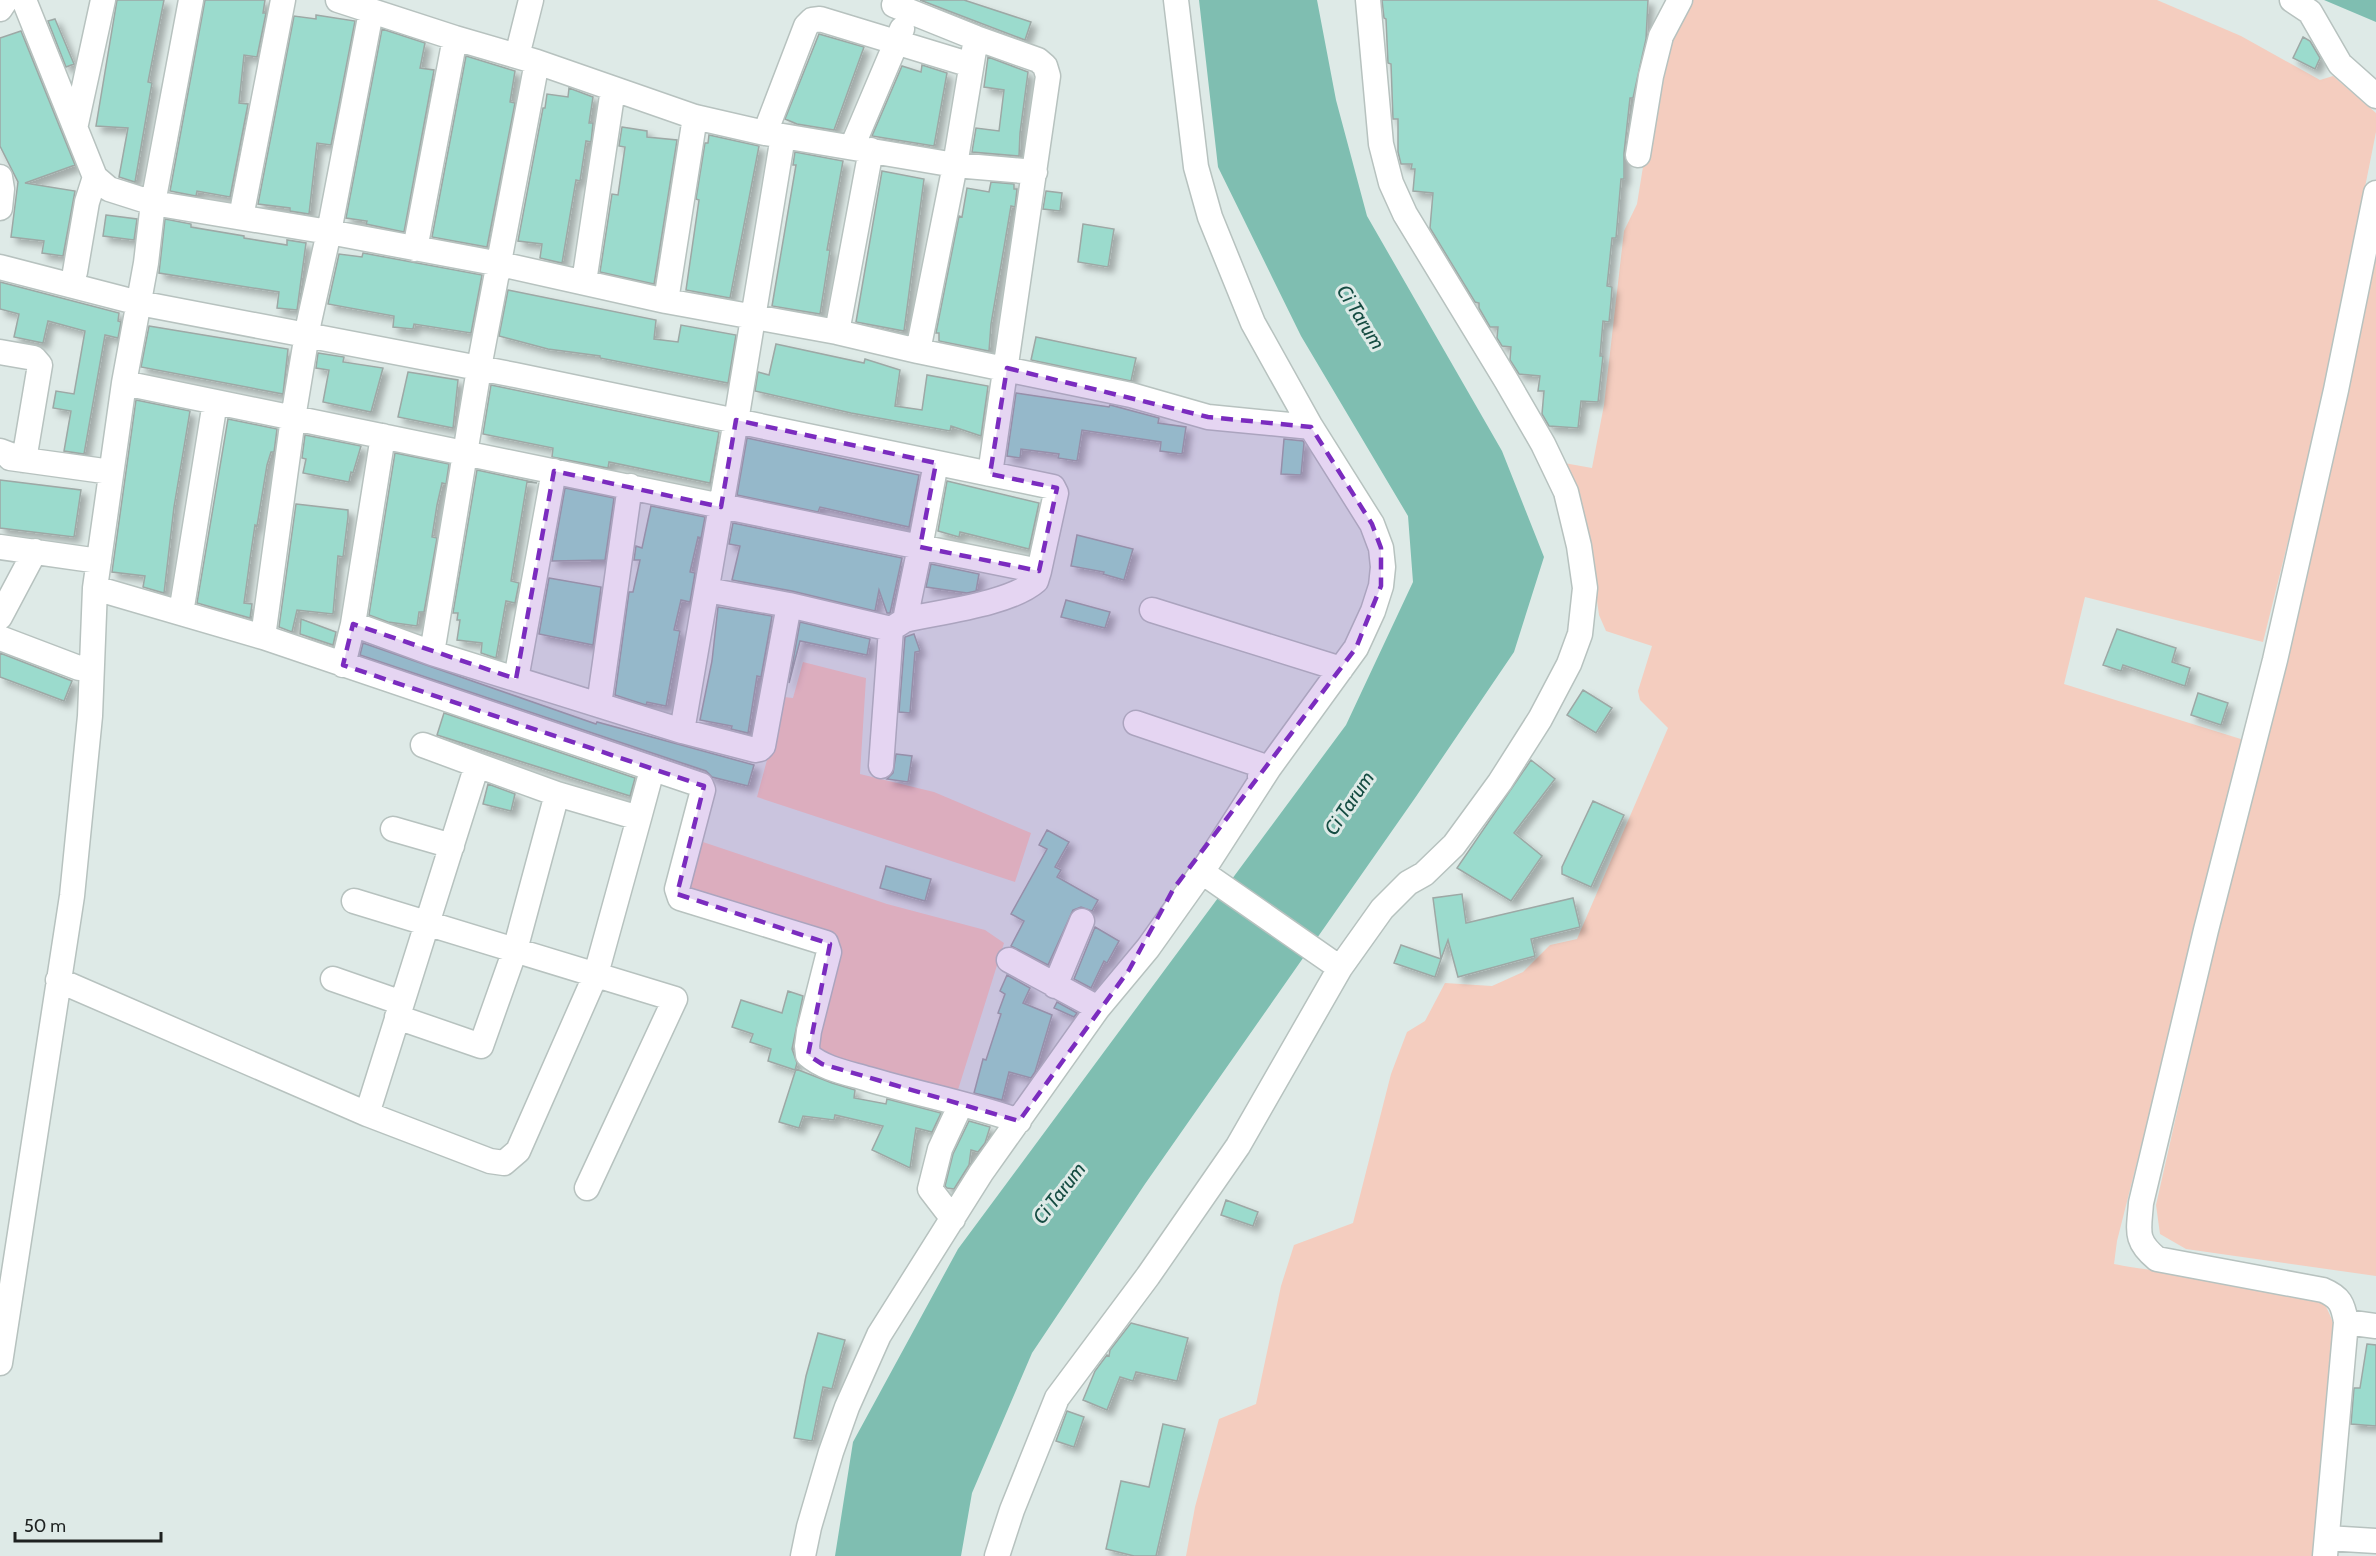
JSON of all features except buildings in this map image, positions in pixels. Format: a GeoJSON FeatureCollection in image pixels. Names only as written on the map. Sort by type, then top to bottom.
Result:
{"type":"FeatureCollection","features":[{"type":"Feature","properties":{"kind":"street"},"geometry":{"type":"LineString","coordinates":[[0,9],[6,0]]}},
{"type":"Feature","properties":{"kind":"street"},"geometry":{"type":"LineString","coordinates":[[24,0],[95,177],[108,189],[153,203],[329,232],[500,264],[666,301],[837,332],[1131,395],[1208,417],[1311,427]]}},
{"type":"Feature","properties":{"kind":"street"},"geometry":{"type":"LineString","coordinates":[[75,124],[103,0]]}},
{"type":"Feature","properties":{"kind":"street"},"geometry":{"type":"LineString","coordinates":[[0,1363],[4,1317],[72,896],[85,776],[95,588],[111,472],[124,383],[141,296],[153,203],[191,0]]}},
{"type":"Feature","properties":{"kind":"street"},"geometry":{"type":"LineString","coordinates":[[241,217],[283,0]]}},
{"type":"Feature","properties":{"kind":"street"},"geometry":{"type":"LineString","coordinates":[[338,0],[527,59],[695,117],[774,135],[955,165],[1035,172]]}},
{"type":"Feature","properties":{"kind":"street"},"geometry":{"type":"LineString","coordinates":[[432,653],[480,362],[500,264],[527,59],[531,0]]}},
{"type":"Feature","properties":{"kind":"street"},"geometry":{"type":"LineString","coordinates":[[803,1556],[831,1452],[879,1335],[981,1173],[1098,1008],[1206,875],[1269,768],[1356,648],[1373,611],[1381,586],[1383,567],[1381,548],[1372,524],[1311,427],[1252,323],[1210,217],[1196,167],[1176,0]]}},
{"type":"Feature","properties":{"kind":"street"},"geometry":{"type":"LineString","coordinates":[[997,1556],[1012,1510],[1057,1398],[1148,1276],[1238,1146],[1336,966],[1382,909],[1454,845],[1500,782],[1540,720],[1569,664],[1580,634],[1585,588],[1579,546],[1566,492],[1506,380],[1405,214],[1391,183],[1381,144],[1368,0]]}},
{"type":"Feature","properties":{"kind":"street"},"geometry":{"type":"LineString","coordinates":[[1638,155],[1651,76],[1661,36],[1680,0]]}},
{"type":"Feature","properties":{"kind":"street"},"geometry":{"type":"LineString","coordinates":[[2292,0],[2310,12],[2321,28],[2333,54],[2350,74],[2376,96]]}},
{"type":"Feature","properties":{"kind":"street"},"geometry":{"type":"LineString","coordinates":[[837,332],[861,148],[896,41],[903,8],[1038,60],[1045,66],[1048,76],[1007,368],[990,468]]}},
{"type":"Feature","properties":{"kind":"street"},"geometry":{"type":"LineString","coordinates":[[262,637],[293,418],[371,12]]}},
{"type":"Feature","properties":{"kind":"street"},"geometry":{"type":"LineString","coordinates":[[682,731],[752,317],[774,135],[806,26],[812,20],[820,19],[971,65]]}},
{"type":"Feature","properties":{"kind":"street"},"geometry":{"type":"LineString","coordinates":[[416,249],[455,38]]}},
{"type":"Feature","properties":{"kind":"street"},"geometry":{"type":"LineString","coordinates":[[918,351],[955,165],[976,38]]}},
{"type":"Feature","properties":{"kind":"street"},"geometry":{"type":"LineString","coordinates":[[585,282],[613,89]]}},
{"type":"Feature","properties":{"kind":"street"},"geometry":{"type":"LineString","coordinates":[[666,301],[695,117]]}},
{"type":"Feature","properties":{"kind":"street"},"geometry":{"type":"LineString","coordinates":[[0,177],[2,189],[0,208]]}},
{"type":"Feature","properties":{"kind":"street"},"geometry":{"type":"LineString","coordinates":[[75,272],[87,202],[95,177]]}},
{"type":"Feature","properties":{"kind":"street"},"geometry":{"type":"LineString","coordinates":[[2376,193],[2336,390],[2276,660],[2206,930],[2141,1203],[2139,1232],[2144,1248],[2157,1259],[2323,1290],[2335,1295],[2343,1303],[2346,1322],[2326,1547],[2376,1541]]}},
{"type":"Feature","properties":{"kind":"street"},"geometry":{"type":"LineString","coordinates":[[0,255],[75,272],[141,296]]}},
{"type":"Feature","properties":{"kind":"street"},"geometry":{"type":"LineString","coordinates":[[0,267],[737,414],[990,468],[1055,489],[1036,581],[1017,593],[898,625],[707,590]]}},
{"type":"Feature","properties":{"kind":"street"},"geometry":{"type":"LineString","coordinates":[[0,352],[34,358],[40,365],[24,460]]}},
{"type":"Feature","properties":{"kind":"street"},"geometry":{"type":"LineString","coordinates":[[124,383],[1039,571]]}},
{"type":"Feature","properties":{"kind":"street"},"geometry":{"type":"LineString","coordinates":[[181,613],[215,402]]}},
{"type":"Feature","properties":{"kind":"street"},"geometry":{"type":"LineString","coordinates":[[342,665],[353,624],[383,436]]}},
{"type":"Feature","properties":{"kind":"street"},"geometry":{"type":"LineString","coordinates":[[850,438],[936,463],[1048,471]]}},
{"type":"Feature","properties":{"kind":"street"},"geometry":{"type":"LineString","coordinates":[[0,451],[24,460]]}},
{"type":"Feature","properties":{"kind":"street"},"geometry":{"type":"LineString","coordinates":[[0,456],[111,472]]}},
{"type":"Feature","properties":{"kind":"street"},"geometry":{"type":"LineString","coordinates":[[881,766],[898,625],[920,547],[936,463]]}},
{"type":"Feature","properties":{"kind":"street"},"geometry":{"type":"LineString","coordinates":[[516,679],[554,471]]}},
{"type":"Feature","properties":{"kind":"street"},"geometry":{"type":"LineString","coordinates":[[599,705],[630,486]]}},
{"type":"Feature","properties":{"kind":"street"},"geometry":{"type":"LineString","coordinates":[[0,547],[99,561]]}},
{"type":"Feature","properties":{"kind":"street"},"geometry":{"type":"LineString","coordinates":[[0,617],[35,551]]}},
{"type":"Feature","properties":{"kind":"street"},"geometry":{"type":"LineString","coordinates":[[95,588],[262,637],[701,785],[703,790],[677,894],[680,898],[826,943],[829,952],[809,1031],[808,1055],[822,1064],[1019,1121]]}},
{"type":"Feature","properties":{"kind":"street"},"geometry":{"type":"LineString","coordinates":[[353,624],[432,653],[682,731],[755,750],[763,746],[789,605]]}},
{"type":"Feature","properties":{"kind":"street"},"geometry":{"type":"LineString","coordinates":[[1152,610],[1341,669]]}},
{"type":"Feature","properties":{"kind":"street"},"geometry":{"type":"LineString","coordinates":[[0,638],[79,668]]}},
{"type":"Feature","properties":{"kind":"street"},"geometry":{"type":"LineString","coordinates":[[1136,723],[1269,768]]}},
{"type":"Feature","properties":{"kind":"street"},"geometry":{"type":"LineString","coordinates":[[423,745],[557,794],[639,818]]}},
{"type":"Feature","properties":{"kind":"street"},"geometry":{"type":"LineString","coordinates":[[367,1114],[477,765]]}},
{"type":"Feature","properties":{"kind":"street"},"geometry":{"type":"LineString","coordinates":[[1129,970],[1144,935],[1174,888],[1233,806],[1269,768]]}},
{"type":"Feature","properties":{"kind":"street"},"geometry":{"type":"LineString","coordinates":[[58,980],[367,1114],[490,1161],[504,1163],[518,1151],[596,974],[650,781]]}},
{"type":"Feature","properties":{"kind":"street"},"geometry":{"type":"LineString","coordinates":[[333,979],[481,1046],[515,950],[557,794]]}},
{"type":"Feature","properties":{"kind":"street"},"geometry":{"type":"LineString","coordinates":[[393,829],[452,846]]}},
{"type":"Feature","properties":{"kind":"street"},"geometry":{"type":"LineString","coordinates":[[1206,875],[1336,966]]}},
{"type":"Feature","properties":{"kind":"street"},"geometry":{"type":"LineString","coordinates":[[354,901],[675,999],[587,1188]]}},
{"type":"Feature","properties":{"kind":"street"},"geometry":{"type":"LineString","coordinates":[[1054,986],[1082,921]]}},
{"type":"Feature","properties":{"kind":"street"},"geometry":{"type":"LineString","coordinates":[[1010,960],[1098,1008]]}},
{"type":"Feature","properties":{"kind":"street"},"geometry":{"type":"LineString","coordinates":[[953,1219],[930,1190],[940,1149],[961,1104]]}},
{"type":"Feature","properties":{"kind":"street"},"geometry":{"type":"LineString","coordinates":[[2346,1322],[2376,1326]]}},
{"type":"Feature","properties":{"kind":"highlighted area"},"geometry":{"type":"Polygon","coordinates":[[[1007,368],[1208,417],[1311,427],[1372,524],[1381,548],[1381,586],[1356,648],[1174,888],[1129,970],[1019,1121],[822,1064],[808,1055],[830,944],[677,894],[704,786],[343,665],[353,624],[516,679],[554,471],[721,507],[736,420],[936,463],[920,547],[1039,571],[1057,488],[990,474],[1007,368]]]}},
{"type":"Feature","properties":{"kind":"shaded area"},"geometry":{"type":"Polygon","coordinates":[[[1690,0],[2157,0],[2241,36],[2320,80],[2333,76],[2376,113],[2376,132],[2320,413],[2263,642],[2085,597],[2064,684],[2244,740],[2117,1241],[2114,1264],[2259,1285],[2312,1297],[2324,1304],[2334,1325],[2315,1556],[1186,1556],[1195,1507],[1219,1419],[1256,1404],[1281,1286],[1294,1245],[1353,1223],[1391,1074],[1407,1032],[1425,1021],[1445,983],[1492,986],[1523,972],[1550,945],[1577,939],[1668,728],[1640,700],[1638,691],[1652,646],[1606,631],[1599,615],[1590,551],[1564,463],[1592,468],[1604,405],[1624,231],[1637,204],[1661,55],[1690,0]]]}},
{"type":"Feature","properties":{"kind":"shaded area"},"geometry":{"type":"Polygon","coordinates":[[[2376,231],[2376,1276],[2186,1249],[2160,1234],[2156,1205],[2376,231]]]}},
{"type":"Feature","properties":{"kind":"shaded area"},"geometry":{"type":"Polygon","coordinates":[[[803,662],[866,678],[860,774],[934,792],[1031,833],[1015,882],[757,797],[784,697],[793,698],[803,662]]]}},
{"type":"Feature","properties":{"kind":"shaded area"},"geometry":{"type":"Polygon","coordinates":[[[697,840],[887,904],[985,930],[1004,943],[957,1093],[811,1052],[833,942],[682,891],[697,840]]]}},
{"type":"Feature","properties":{"kind":"water","name":"Ci Tarum"},"geometry":{"type":"Polygon","coordinates":[[[1199,0],[1317,0],[1336,100],[1367,216],[1502,451],[1544,557],[1514,652],[1415,798],[1145,1184],[1032,1353],[972,1493],[961,1556],[835,1556],[853,1442],[958,1249],[1346,725],[1413,582],[1408,516],[1301,336],[1218,167],[1199,0]]]}},
{"type":"Feature","properties":{"kind":"water"},"geometry":{"type":"Polygon","coordinates":[[[2324,0],[2376,0],[2376,22],[2324,0]]]}}]}
